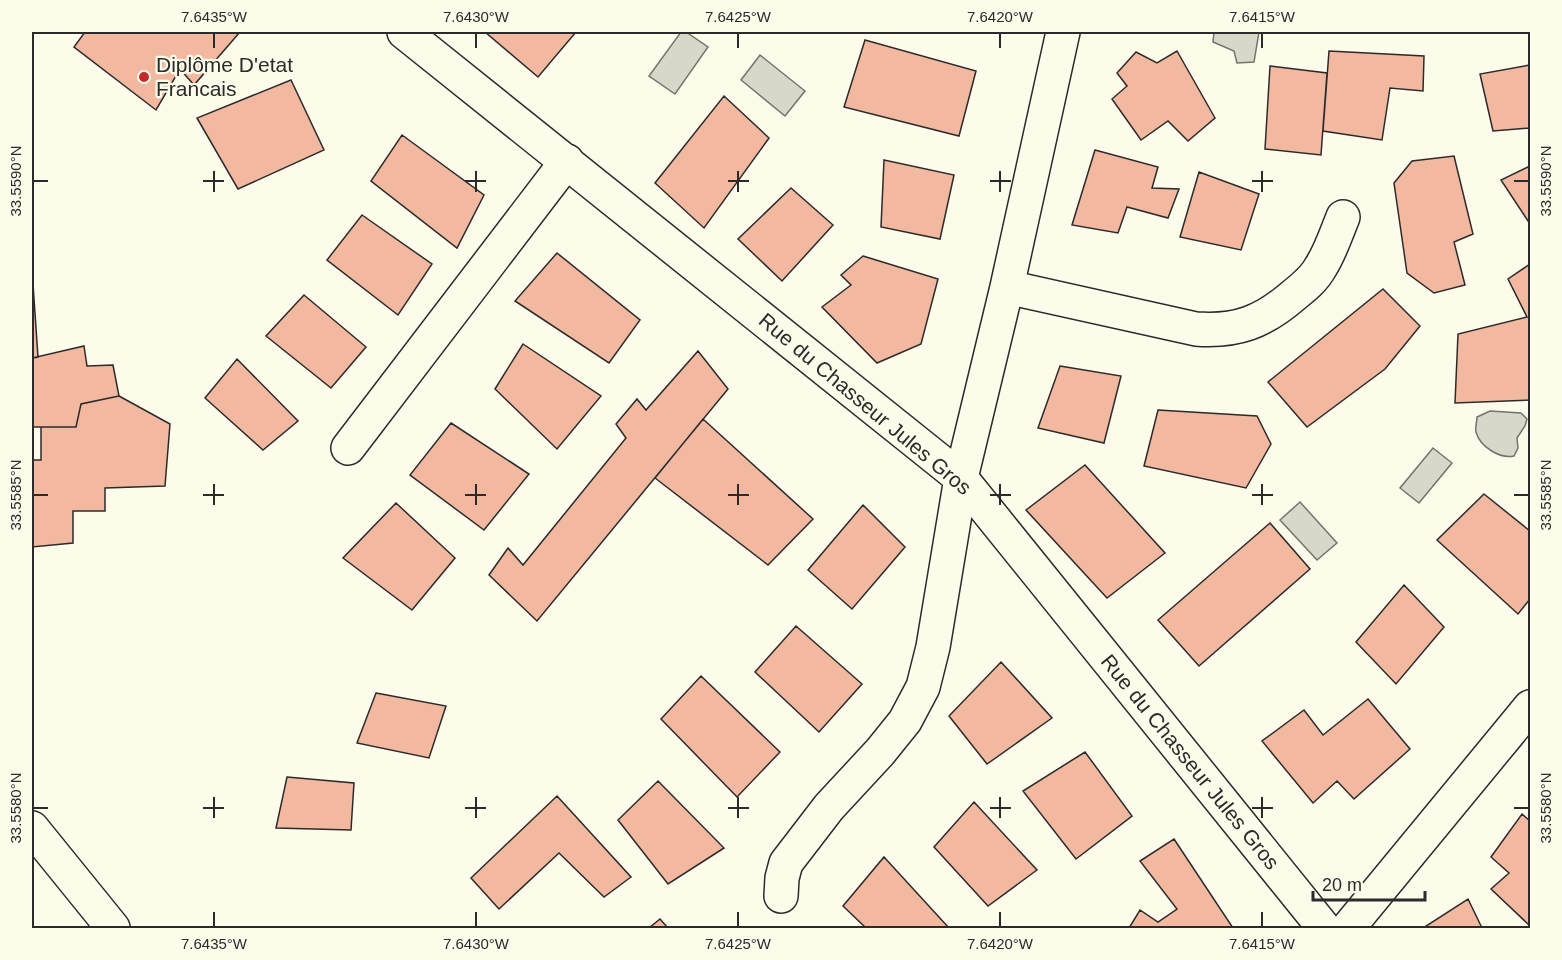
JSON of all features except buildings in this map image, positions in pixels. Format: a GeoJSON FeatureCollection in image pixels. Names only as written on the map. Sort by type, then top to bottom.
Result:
{"type":"FeatureCollection","features":[{"type":"Feature","properties":{"kind":"street","name":"Rue du Chasseur Jules Gros"},"geometry":{"type":"LineString","coordinates":[[404,32],[961,478],[1324,928]]}},
{"type":"Feature","properties":{"kind":"street"},"geometry":{"type":"LineString","coordinates":[[781,896],[786,863],[829,807],[905,721],[922,687],[933,647],[961,478],[1007,287],[1063,32]]}},
{"type":"Feature","properties":{"kind":"street"},"geometry":{"type":"LineString","coordinates":[[348,448],[567,161]]}},
{"type":"Feature","properties":{"kind":"street"},"geometry":{"type":"LineString","coordinates":[[1007,287],[1196,329],[1217,331],[1237,327],[1270,314],[1306,285],[1319,270],[1343,217]]}},
{"type":"Feature","properties":{"kind":"street"},"geometry":{"type":"LineString","coordinates":[[1348,928],[1530,708]]}},
{"type":"Feature","properties":{"kind":"street"},"geometry":{"type":"LineString","coordinates":[[32,828],[114,928]]}},
{"type":"Feature","properties":{"kind":"shaded area"},"geometry":{"type":"Polygon","coordinates":[[[681,32],[686,32],[708,47],[675,94],[649,76],[681,32]]]}},
{"type":"Feature","properties":{"kind":"shaded area"},"geometry":{"type":"Polygon","coordinates":[[[1214,32],[1259,32],[1254,62],[1237,63],[1234,51],[1213,42],[1214,32]]]}},
{"type":"Feature","properties":{"kind":"shaded area"},"geometry":{"type":"Polygon","coordinates":[[[760,55],[805,91],[785,116],[741,80],[760,55]]]}},
{"type":"Feature","properties":{"kind":"shaded area"},"geometry":{"type":"Polygon","coordinates":[[[1490,411],[1521,413],[1527,419],[1517,438],[1518,448],[1514,456],[1503,456],[1491,451],[1478,437],[1477,417],[1490,411]]]}},
{"type":"Feature","properties":{"kind":"shaded area"},"geometry":{"type":"Polygon","coordinates":[[[1433,448],[1452,463],[1419,503],[1400,488],[1433,448]]]}},
{"type":"Feature","properties":{"kind":"shaded area"},"geometry":{"type":"Polygon","coordinates":[[[1300,502],[1337,543],[1317,560],[1280,520],[1300,502]]]}},
{"type":"Feature","properties":{"kind":"place","name":"Diplôme D'etat Francais"},"geometry":{"type":"Point","coordinates":[144,77]}}]}
